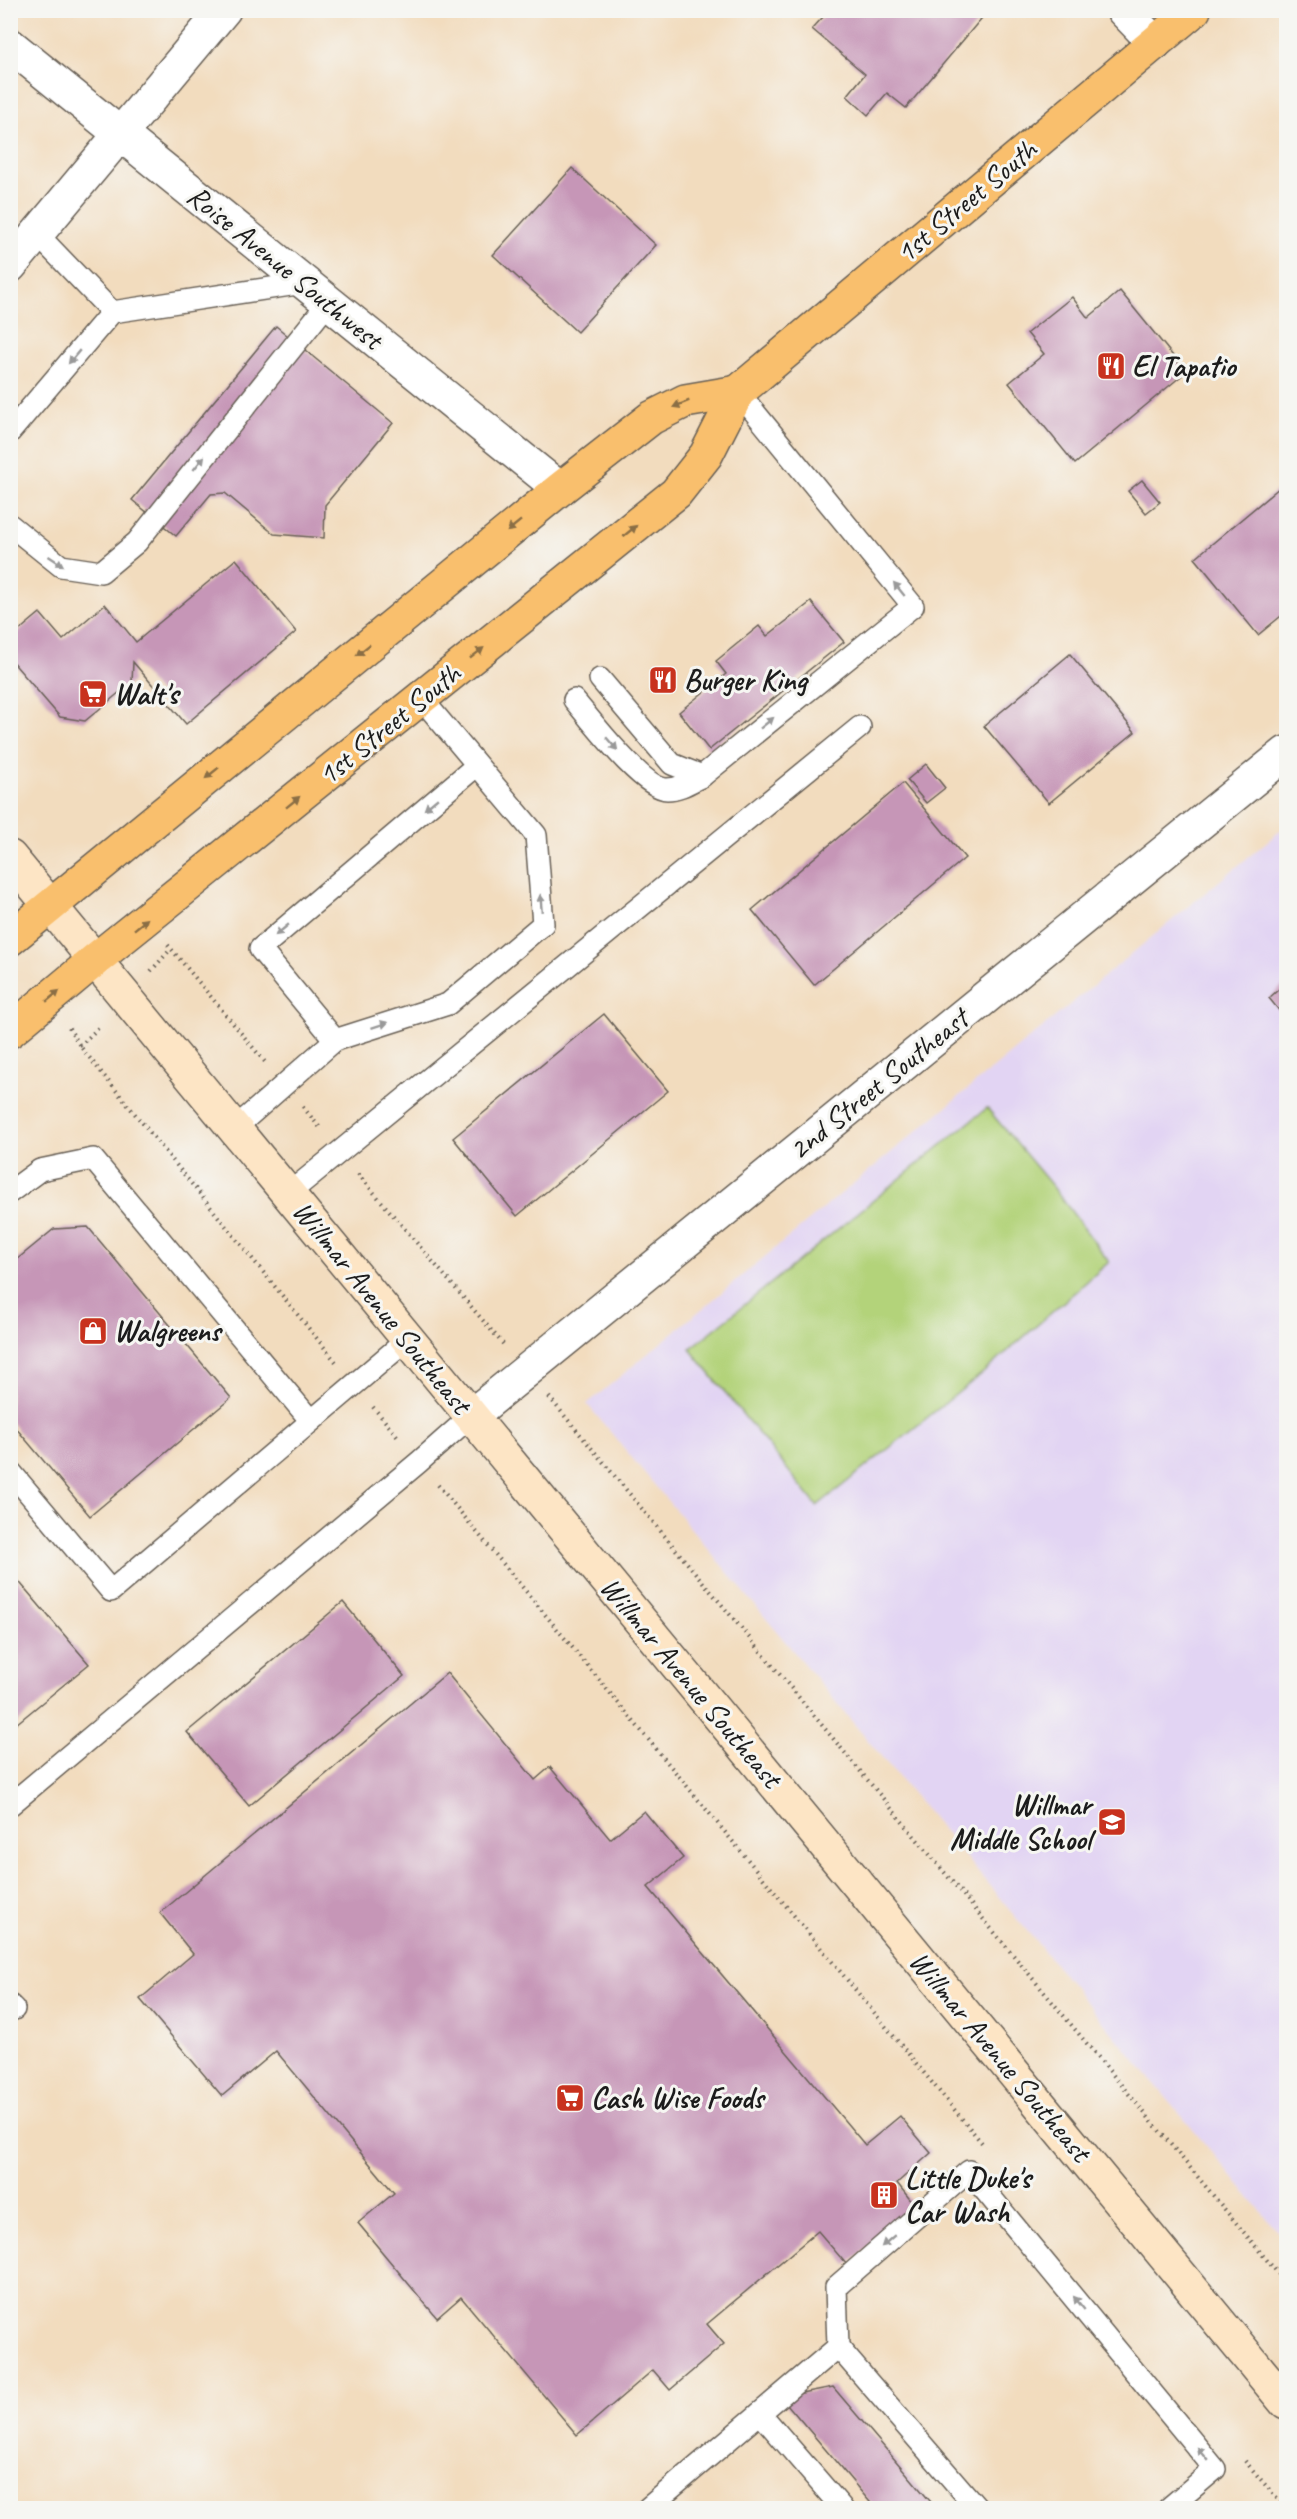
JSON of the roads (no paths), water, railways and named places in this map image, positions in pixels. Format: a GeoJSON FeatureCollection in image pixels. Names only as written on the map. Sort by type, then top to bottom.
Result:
{"type":"FeatureCollection","features":[{"type":"Feature","properties":{"kind":"main road","name":"1st Street South"},"geometry":{"type":"LineString","coordinates":[[10,1031],[95,960],[676,493],[706,455],[738,392],[1194,10]]}},
{"type":"Feature","properties":{"kind":"main road"},"geometry":{"type":"LineString","coordinates":[[10,939],[560,489],[651,418],[685,401],[738,392]]}},
{"type":"Feature","properties":{"kind":"main road","name":"Willmar Avenue Southeast"},"geometry":{"type":"LineString","coordinates":[[10,857],[1287,2403]]}},
{"type":"Feature","properties":{"kind":"street"},"geometry":{"type":"LineString","coordinates":[[10,266],[224,10]]}},
{"type":"Feature","properties":{"kind":"street"},"geometry":{"type":"LineString","coordinates":[[1123,10],[1155,44]]}},
{"type":"Feature","properties":{"kind":"street","name":"Roise Avenue Southwest"},"geometry":{"type":"LineString","coordinates":[[10,45],[560,489]]}},
{"type":"Feature","properties":{"kind":"street","name":"2nd Street Southeast"},"geometry":{"type":"LineString","coordinates":[[471,1416],[1287,753]]}},
{"type":"Feature","properties":{"kind":"lane"},"geometry":{"type":"LineString","coordinates":[[37,234],[112,312]]}},
{"type":"Feature","properties":{"kind":"lane"},"geometry":{"type":"LineString","coordinates":[[10,432],[112,312],[316,293]]}},
{"type":"Feature","properties":{"kind":"lane"},"geometry":{"type":"LineString","coordinates":[[10,525],[61,566],[101,572],[137,542],[316,293]]}},
{"type":"Feature","properties":{"kind":"lane"},"geometry":{"type":"LineString","coordinates":[[574,700],[640,776],[664,789],[679,788],[702,776],[913,606],[738,392]]}},
{"type":"Feature","properties":{"kind":"lane"},"geometry":{"type":"LineString","coordinates":[[600,679],[672,764],[702,776]]}},
{"type":"Feature","properties":{"kind":"lane"},"geometry":{"type":"LineString","coordinates":[[234,1129],[335,1040],[448,1004],[543,924],[536,836],[421,698]]}},
{"type":"Feature","properties":{"kind":"lane"},"geometry":{"type":"LineString","coordinates":[[288,1194],[860,727]]}},
{"type":"Feature","properties":{"kind":"lane"},"geometry":{"type":"LineString","coordinates":[[335,1040],[260,949],[476,766]]}},
{"type":"Feature","properties":{"kind":"lane"},"geometry":{"type":"LineString","coordinates":[[10,1192],[40,1170],[93,1159],[311,1421]]}},
{"type":"Feature","properties":{"kind":"lane"},"geometry":{"type":"LineString","coordinates":[[10,1471],[111,1591],[408,1339]]}},
{"type":"Feature","properties":{"kind":"lane"},"geometry":{"type":"LineString","coordinates":[[10,1805],[471,1416]]}},
{"type":"Feature","properties":{"kind":"lane"},"geometry":{"type":"LineString","coordinates":[[977,2508],[838,2347],[836,2287],[969,2171],[1215,2469],[1169,2508]]}},
{"type":"Feature","properties":{"kind":"lane"},"geometry":{"type":"LineString","coordinates":[[648,2508],[838,2347]]}},
{"type":"Feature","properties":{"kind":"lane"},"geometry":{"type":"LineString","coordinates":[[760,2413],[842,2508]]}},
{"type":"Feature","properties":{"kind":"place","name":"El Tapatio"},"geometry":{"type":"Point","coordinates":[1111,366]}},
{"type":"Feature","properties":{"kind":"place","name":"Burger King"},"geometry":{"type":"Point","coordinates":[663,680]}},
{"type":"Feature","properties":{"kind":"place","name":"Walt's"},"geometry":{"type":"Point","coordinates":[93,694]}},
{"type":"Feature","properties":{"kind":"place","name":"Walgreens"},"geometry":{"type":"Point","coordinates":[93,1331]}},
{"type":"Feature","properties":{"kind":"place","name":"Willmar Middle School"},"geometry":{"type":"Point","coordinates":[1112,1822]}},
{"type":"Feature","properties":{"kind":"place","name":"Cash Wise Foods"},"geometry":{"type":"Point","coordinates":[570,2098]}},
{"type":"Feature","properties":{"kind":"place","name":"Little Duke's Car Wash"},"geometry":{"type":"Point","coordinates":[884,2195]}}]}
